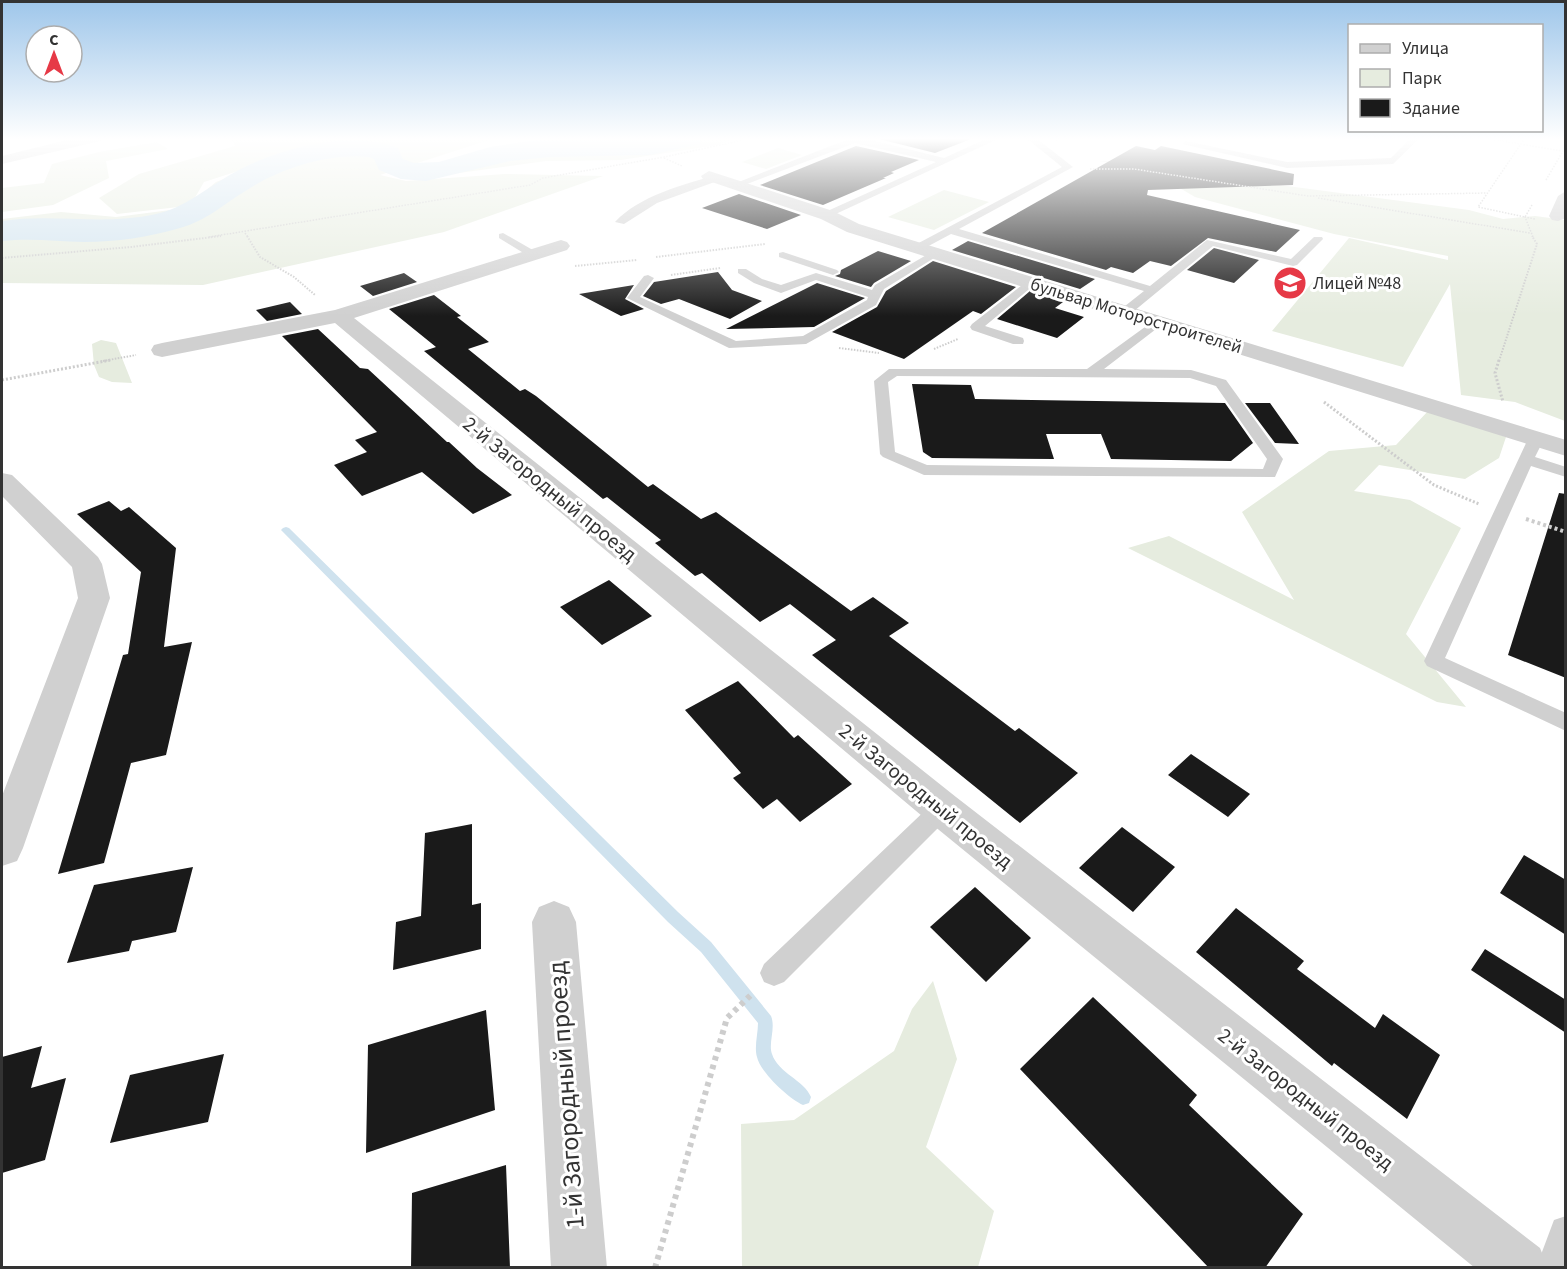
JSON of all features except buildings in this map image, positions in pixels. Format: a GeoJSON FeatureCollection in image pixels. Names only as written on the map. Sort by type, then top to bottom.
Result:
{"type":"FeatureCollection","features":[{"type":"Feature","properties":{"kind":"street","name":"бульвар Моторостроителей"},"geometry":{"type":"LineString","coordinates":[[773,197],[827,215],[852,228],[1566,448]]}},
{"type":"Feature","properties":{"kind":"street"},"geometry":{"type":"LineString","coordinates":[[1558,216],[1566,197]]}},
{"type":"Feature","properties":{"kind":"street"},"geometry":{"type":"LineString","coordinates":[[162,350],[339,316],[561,246]]}},
{"type":"Feature","properties":{"kind":"street","name":"2-й Загородный проезд"},"geometry":{"type":"LineString","coordinates":[[339,316],[942,809],[1520,1268]]}},
{"type":"Feature","properties":{"kind":"street"},"geometry":{"type":"LineString","coordinates":[[2,481],[87,564],[94,598],[2,848]]}},
{"type":"Feature","properties":{"kind":"street","name":"1-й Загородный проезд"},"geometry":{"type":"LineString","coordinates":[[554,922],[579,1268]]}},
{"type":"Feature","properties":{"kind":"lane"},"geometry":{"type":"LineString","coordinates":[[620,222],[632,212],[666,197]]}},
{"type":"Feature","properties":{"kind":"lane"},"geometry":{"type":"LineString","coordinates":[[827,215],[865,197]]}},
{"type":"Feature","properties":{"kind":"lane"},"geometry":{"type":"LineString","coordinates":[[648,278],[633,298],[734,345],[806,340],[872,302],[877,291],[950,230],[1011,197]]}},
{"type":"Feature","properties":{"kind":"lane"},"geometry":{"type":"LineString","coordinates":[[950,230],[1153,290]]}},
{"type":"Feature","properties":{"kind":"lane"},"geometry":{"type":"LineString","coordinates":[[503,236],[534,255]]}},
{"type":"Feature","properties":{"kind":"lane"},"geometry":{"type":"LineString","coordinates":[[1124,313],[1211,242],[1293,263],[1318,239]]}},
{"type":"Feature","properties":{"kind":"lane"},"geometry":{"type":"LineString","coordinates":[[783,255],[877,291]]}},
{"type":"Feature","properties":{"kind":"lane"},"geometry":{"type":"LineString","coordinates":[[742,270],[759,281],[782,289],[816,276],[877,291]]}},
{"type":"Feature","properties":{"kind":"lane"},"geometry":{"type":"LineString","coordinates":[[975,327],[1030,283]]}},
{"type":"Feature","properties":{"kind":"lane"},"geometry":{"type":"LineString","coordinates":[[1090,373],[1191,374],[1221,383],[1275,459],[1269,474],[924,470],[888,454],[881,381],[894,372],[1090,373],[1156,323]]}},
{"type":"Feature","properties":{"kind":"lane"},"geometry":{"type":"LineString","coordinates":[[975,327],[1018,341]]}},
{"type":"Feature","properties":{"kind":"lane"},"geometry":{"type":"LineString","coordinates":[[1536,439],[1434,661],[1566,723]]}},
{"type":"Feature","properties":{"kind":"lane"},"geometry":{"type":"LineString","coordinates":[[1528,460],[1566,472]]}},
{"type":"Feature","properties":{"kind":"lane"},"geometry":{"type":"LineString","coordinates":[[774,973],[942,809]]}},
{"type":"Feature","properties":{"kind":"lane"},"geometry":{"type":"LineString","coordinates":[[1553,1268],[1566,1232]]}},
{"type":"Feature","properties":{"kind":"path"},"geometry":{"type":"LineString","coordinates":[[2,258],[131,247],[244,233],[457,197]]}},
{"type":"Feature","properties":{"kind":"path"},"geometry":{"type":"LineString","coordinates":[[1315,197],[1530,233]]}},
{"type":"Feature","properties":{"kind":"path"},"geometry":{"type":"LineString","coordinates":[[1485,197],[1478,207],[1525,217]]}},
{"type":"Feature","properties":{"kind":"path"},"geometry":{"type":"LineString","coordinates":[[1510,431],[1495,373],[1537,244],[1530,233],[1525,217],[1536,198]]}},
{"type":"Feature","properties":{"kind":"path"},"geometry":{"type":"LineString","coordinates":[[244,233],[260,257],[294,277]]}},
{"type":"Feature","properties":{"kind":"path"},"geometry":{"type":"LineString","coordinates":[[648,278],[722,267],[742,270]]}},
{"type":"Feature","properties":{"kind":"path"},"geometry":{"type":"LineString","coordinates":[[925,353],[954,342],[975,327]]}},
{"type":"Feature","properties":{"kind":"path"},"geometry":{"type":"LineString","coordinates":[[806,340],[882,353]]}},
{"type":"Feature","properties":{"kind":"path"},"geometry":{"type":"LineString","coordinates":[[2,380],[125,357]]}},
{"type":"Feature","properties":{"kind":"path"},"geometry":{"type":"LineString","coordinates":[[1322,400],[1434,485],[1462,498],[1566,532]]}},
{"type":"Feature","properties":{"kind":"path"},"geometry":{"type":"LineString","coordinates":[[655,1268],[727,1018]]}},
{"type":"Feature","properties":{"kind":"green space"},"geometry":{"type":"Polygon","coordinates":[[[2,197],[69,197],[53,205],[2,212],[2,197]]]}},
{"type":"Feature","properties":{"kind":"green space"},"geometry":{"type":"Polygon","coordinates":[[[195,197],[193,201],[198,197],[543,197],[444,232],[203,285],[2,283],[2,219],[61,212],[116,217],[186,208],[187,206],[117,214],[99,198],[195,197]]]}},
{"type":"Feature","properties":{"kind":"green space"},"geometry":{"type":"Polygon","coordinates":[[[929,197],[971,197],[989,202],[934,230],[888,217],[929,197]]]}},
{"type":"Feature","properties":{"kind":"green space"},"geometry":{"type":"Polygon","coordinates":[[[1196,197],[1372,197],[1469,210],[1503,219],[1535,216],[1565,220],[1565,421],[1515,402],[1461,395],[1450,284],[1403,367],[1272,331],[1349,238],[1448,260],[1448,256],[1334,234],[1196,197]]]}},
{"type":"Feature","properties":{"kind":"green space"},"geometry":{"type":"Polygon","coordinates":[[[101,340],[116,343],[132,383],[112,382],[99,377],[94,365],[92,344],[101,340]]]}},
{"type":"Feature","properties":{"kind":"green space"},"geometry":{"type":"Polygon","coordinates":[[[1429,410],[1506,437],[1499,458],[1465,479],[1379,465],[1354,491],[1410,500],[1461,528],[1406,634],[1466,707],[1437,702],[1128,548],[1169,536],[1294,600],[1242,512],[1329,451],[1396,445],[1429,410]]]}},
{"type":"Feature","properties":{"kind":"green space"},"geometry":{"type":"Polygon","coordinates":[[[933,981],[957,1059],[926,1147],[994,1211],[978,1267],[742,1267],[741,1124],[794,1120],[894,1051],[912,1009],[933,981]]]}},
{"type":"Feature","properties":{"kind":"waterway"},"geometry":{"type":"LineString","coordinates":[[2,231],[27,229],[98,231],[155,225],[190,214],[216,197]]}},
{"type":"Feature","properties":{"kind":"waterway"},"geometry":{"type":"LineString","coordinates":[[286,530],[673,917],[706,947],[766,1021],[764,1056],[779,1077],[803,1097]]}},
{"type":"Feature","properties":{"kind":"place","name":"Лицей №48"},"geometry":{"type":"Point","coordinates":[1290,283]}}]}
